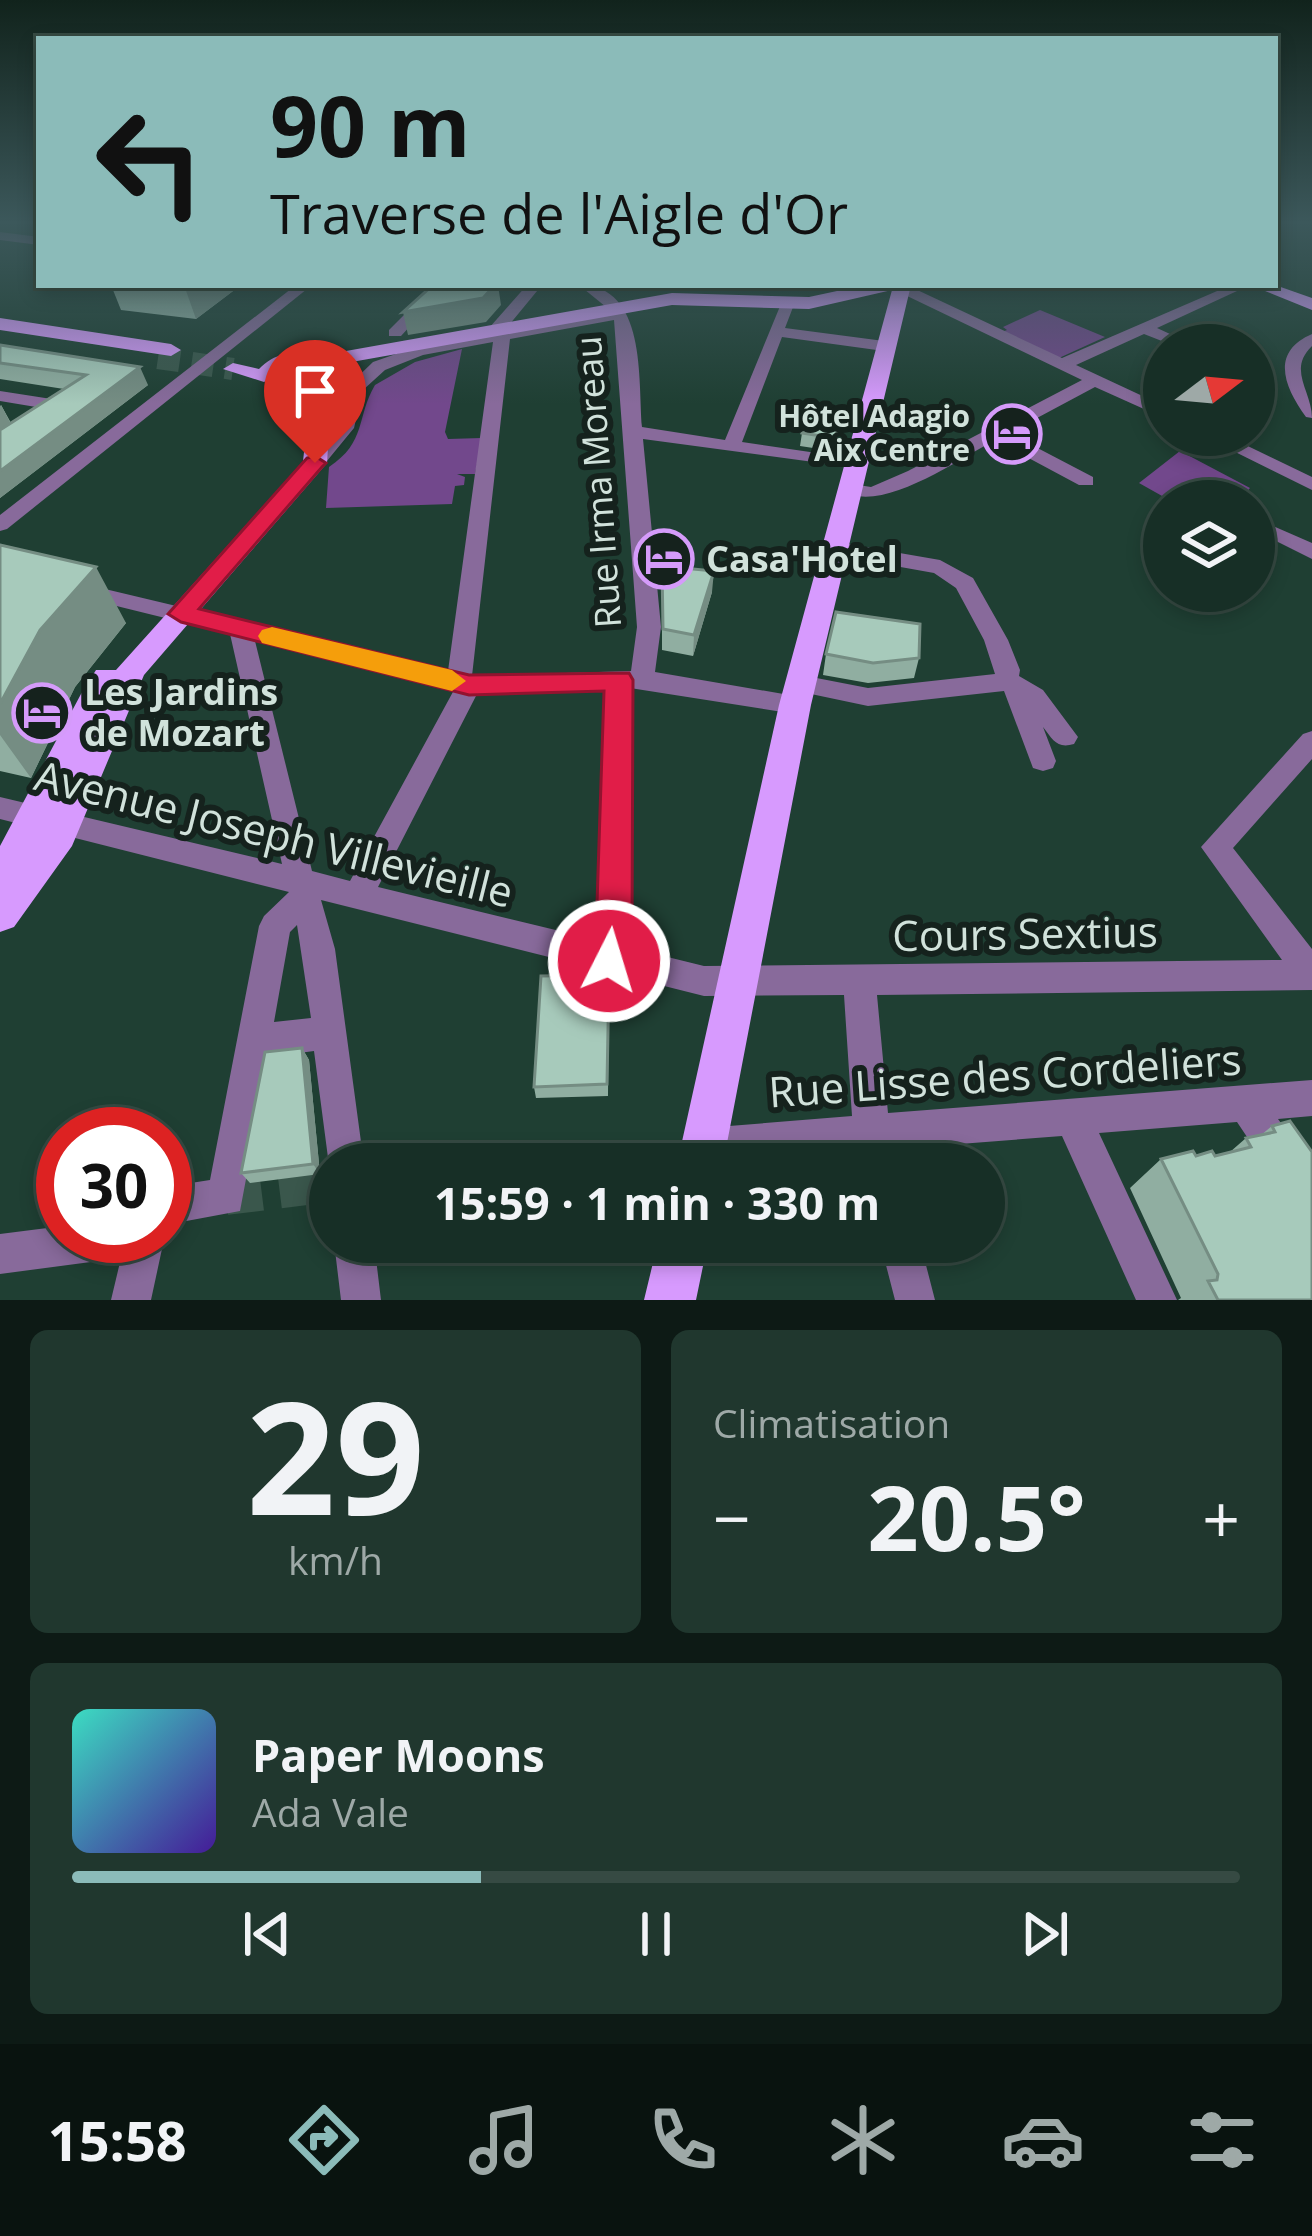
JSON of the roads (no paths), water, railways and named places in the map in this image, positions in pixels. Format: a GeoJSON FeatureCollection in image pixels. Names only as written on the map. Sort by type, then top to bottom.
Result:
{"type":"FeatureCollection","features":[{"type":"Feature","properties":{"kind":"main road"},"geometry":{"type":"LineString","coordinates":[[1267,288],[1312,304]]}},
{"type":"Feature","properties":{"kind":"main road"},"geometry":{"type":"LineString","coordinates":[[0,915],[44,861],[52,822],[132,668],[172,611],[293,475],[304,455],[306,413],[302,404],[268,386],[263,376],[238,365],[319,355],[335,359],[704,298],[788,302],[894,291],[855,478],[798,695],[705,1143]]}},
{"type":"Feature","properties":{"kind":"main road"},"geometry":{"type":"LineString","coordinates":[[0,324],[165,354],[0,336]]}},
{"type":"Feature","properties":{"kind":"main road"},"geometry":{"type":"LineString","coordinates":[[263,376],[288,358]]}},
{"type":"Feature","properties":{"kind":"main road"},"geometry":{"type":"LineString","coordinates":[[172,611],[315,463],[320,402],[343,370],[335,359]]}},
{"type":"Feature","properties":{"kind":"main road"},"geometry":{"type":"LineString","coordinates":[[284,392],[330,384]]}},
{"type":"Feature","properties":{"kind":"main road"},"geometry":{"type":"LineString","coordinates":[[0,874],[52,822]]}},
{"type":"Feature","properties":{"kind":"main road"},"geometry":{"type":"LineString","coordinates":[[670,1300],[678,1263]]}},
{"type":"Feature","properties":{"kind":"street"},"geometry":{"type":"LineString","coordinates":[[0,525],[301,288]]}},
{"type":"Feature","properties":{"kind":"street"},"geometry":{"type":"LineString","coordinates":[[430,288],[481,294]]}},
{"type":"Feature","properties":{"kind":"street"},"geometry":{"type":"LineString","coordinates":[[357,898],[464,684],[498,334],[532,288]]}},
{"type":"Feature","properties":{"kind":"street","name":"Rue Irma Moreau"},"geometry":{"type":"LineString","coordinates":[[590,288],[619,311],[626,327],[649,627],[630,680],[868,697],[1010,683]]}},
{"type":"Feature","properties":{"kind":"street"},"geometry":{"type":"LineString","coordinates":[[1154,324],[1236,288]]}},
{"type":"Feature","properties":{"kind":"street"},"geometry":{"type":"LineString","coordinates":[[894,291],[1143,403]]}},
{"type":"Feature","properties":{"kind":"street"},"geometry":{"type":"LineString","coordinates":[[395,333],[433,294]]}},
{"type":"Feature","properties":{"kind":"street"},"geometry":{"type":"LineString","coordinates":[[501,296],[522,299]]}},
{"type":"Feature","properties":{"kind":"street"},"geometry":{"type":"LineString","coordinates":[[731,447],[788,302]]}},
{"type":"Feature","properties":{"kind":"street"},"geometry":{"type":"LineString","coordinates":[[1063,364],[1143,329]]}},
{"type":"Feature","properties":{"kind":"street"},"geometry":{"type":"LineString","coordinates":[[777,332],[884,344]]}},
{"type":"Feature","properties":{"kind":"street"},"geometry":{"type":"LineString","coordinates":[[315,463],[338,440],[350,397],[370,372],[419,351],[498,334]]}},
{"type":"Feature","properties":{"kind":"street"},"geometry":{"type":"LineString","coordinates":[[1312,339],[1292,355],[1293,383],[1312,413]]}},
{"type":"Feature","properties":{"kind":"street"},"geometry":{"type":"LineString","coordinates":[[636,432],[731,447],[855,478],[873,494],[1095,380]]}},
{"type":"Feature","properties":{"kind":"street"},"geometry":{"type":"LineString","coordinates":[[0,396],[58,405],[0,446]]}},
{"type":"Feature","properties":{"kind":"street"},"geometry":{"type":"LineString","coordinates":[[994,432],[1086,481]]}},
{"type":"Feature","properties":{"kind":"street"},"geometry":{"type":"LineString","coordinates":[[1254,456],[1312,484]]}},
{"type":"Feature","properties":{"kind":"street"},"geometry":{"type":"LineString","coordinates":[[1275,533],[1312,552]]}},
{"type":"Feature","properties":{"kind":"street"},"geometry":{"type":"LineString","coordinates":[[836,549],[940,567],[964,583],[996,640],[1043,761]]}},
{"type":"Feature","properties":{"kind":"street"},"geometry":{"type":"LineString","coordinates":[[66,587],[464,684],[630,680],[609,961]]}},
{"type":"Feature","properties":{"kind":"street"},"geometry":{"type":"LineString","coordinates":[[240,628],[298,868]]}},
{"type":"Feature","properties":{"kind":"street"},"geometry":{"type":"LineString","coordinates":[[1010,683],[1034,695],[1065,737]]}},
{"type":"Feature","properties":{"kind":"street"},"geometry":{"type":"LineString","coordinates":[[1312,741],[1216,847],[1312,974]]}},
{"type":"Feature","properties":{"kind":"street","name":"Avenue Joseph Villevieille"},"geometry":{"type":"LineString","coordinates":[[0,808],[609,961],[704,981],[740,978]]}},
{"type":"Feature","properties":{"kind":"street"},"geometry":{"type":"LineString","coordinates":[[192,1202],[226,1197],[275,926],[305,896],[319,949],[342,1143]]}},
{"type":"Feature","properties":{"kind":"street","name":"Cours Sextius"},"geometry":{"type":"LineString","coordinates":[[740,978],[859,982],[1312,974]]}},
{"type":"Feature","properties":{"kind":"street"},"geometry":{"type":"LineString","coordinates":[[859,982],[883,1140]]}},
{"type":"Feature","properties":{"kind":"street"},"geometry":{"type":"LineString","coordinates":[[254,1042],[328,1032]]}},
{"type":"Feature","properties":{"kind":"street","name":"Rue Lisse des Cordeliers"},"geometry":{"type":"LineString","coordinates":[[847,1143],[1072,1116],[1312,1098]]}},
{"type":"Feature","properties":{"kind":"street"},"geometry":{"type":"LineString","coordinates":[[1245,1102],[1312,1199]]}},
{"type":"Feature","properties":{"kind":"street"},"geometry":{"type":"LineString","coordinates":[[1072,1116],[1157,1300]]}},
{"type":"Feature","properties":{"kind":"street"},"geometry":{"type":"LineString","coordinates":[[0,1254],[36,1249]]}},
{"type":"Feature","properties":{"kind":"street"},"geometry":{"type":"LineString","coordinates":[[131,1300],[138,1263]]}},
{"type":"Feature","properties":{"kind":"street"},"geometry":{"type":"LineString","coordinates":[[357,1263],[361,1300]]}},
{"type":"Feature","properties":{"kind":"street"},"geometry":{"type":"LineString","coordinates":[[905,1263],[915,1300]]}},
{"type":"Feature","properties":{"kind":"tunnel"},"geometry":{"type":"LineString","coordinates":[[158,358],[233,369]]}},
{"type":"Feature","properties":{"kind":"tunnel"},"geometry":{"type":"LineString","coordinates":[[226,1197],[309,1187]]}},
{"type":"Feature","properties":{"kind":"place","name":"Hôtel Adagio Aix Centre"},"geometry":{"type":"Point","coordinates":[1012,434]}},
{"type":"Feature","properties":{"kind":"place","name":"Casa'Hotel"},"geometry":{"type":"Point","coordinates":[664,559]}},
{"type":"Feature","properties":{"kind":"place","name":"Les Jardins de Mozart"},"geometry":{"type":"Point","coordinates":[42,713]}}]}
